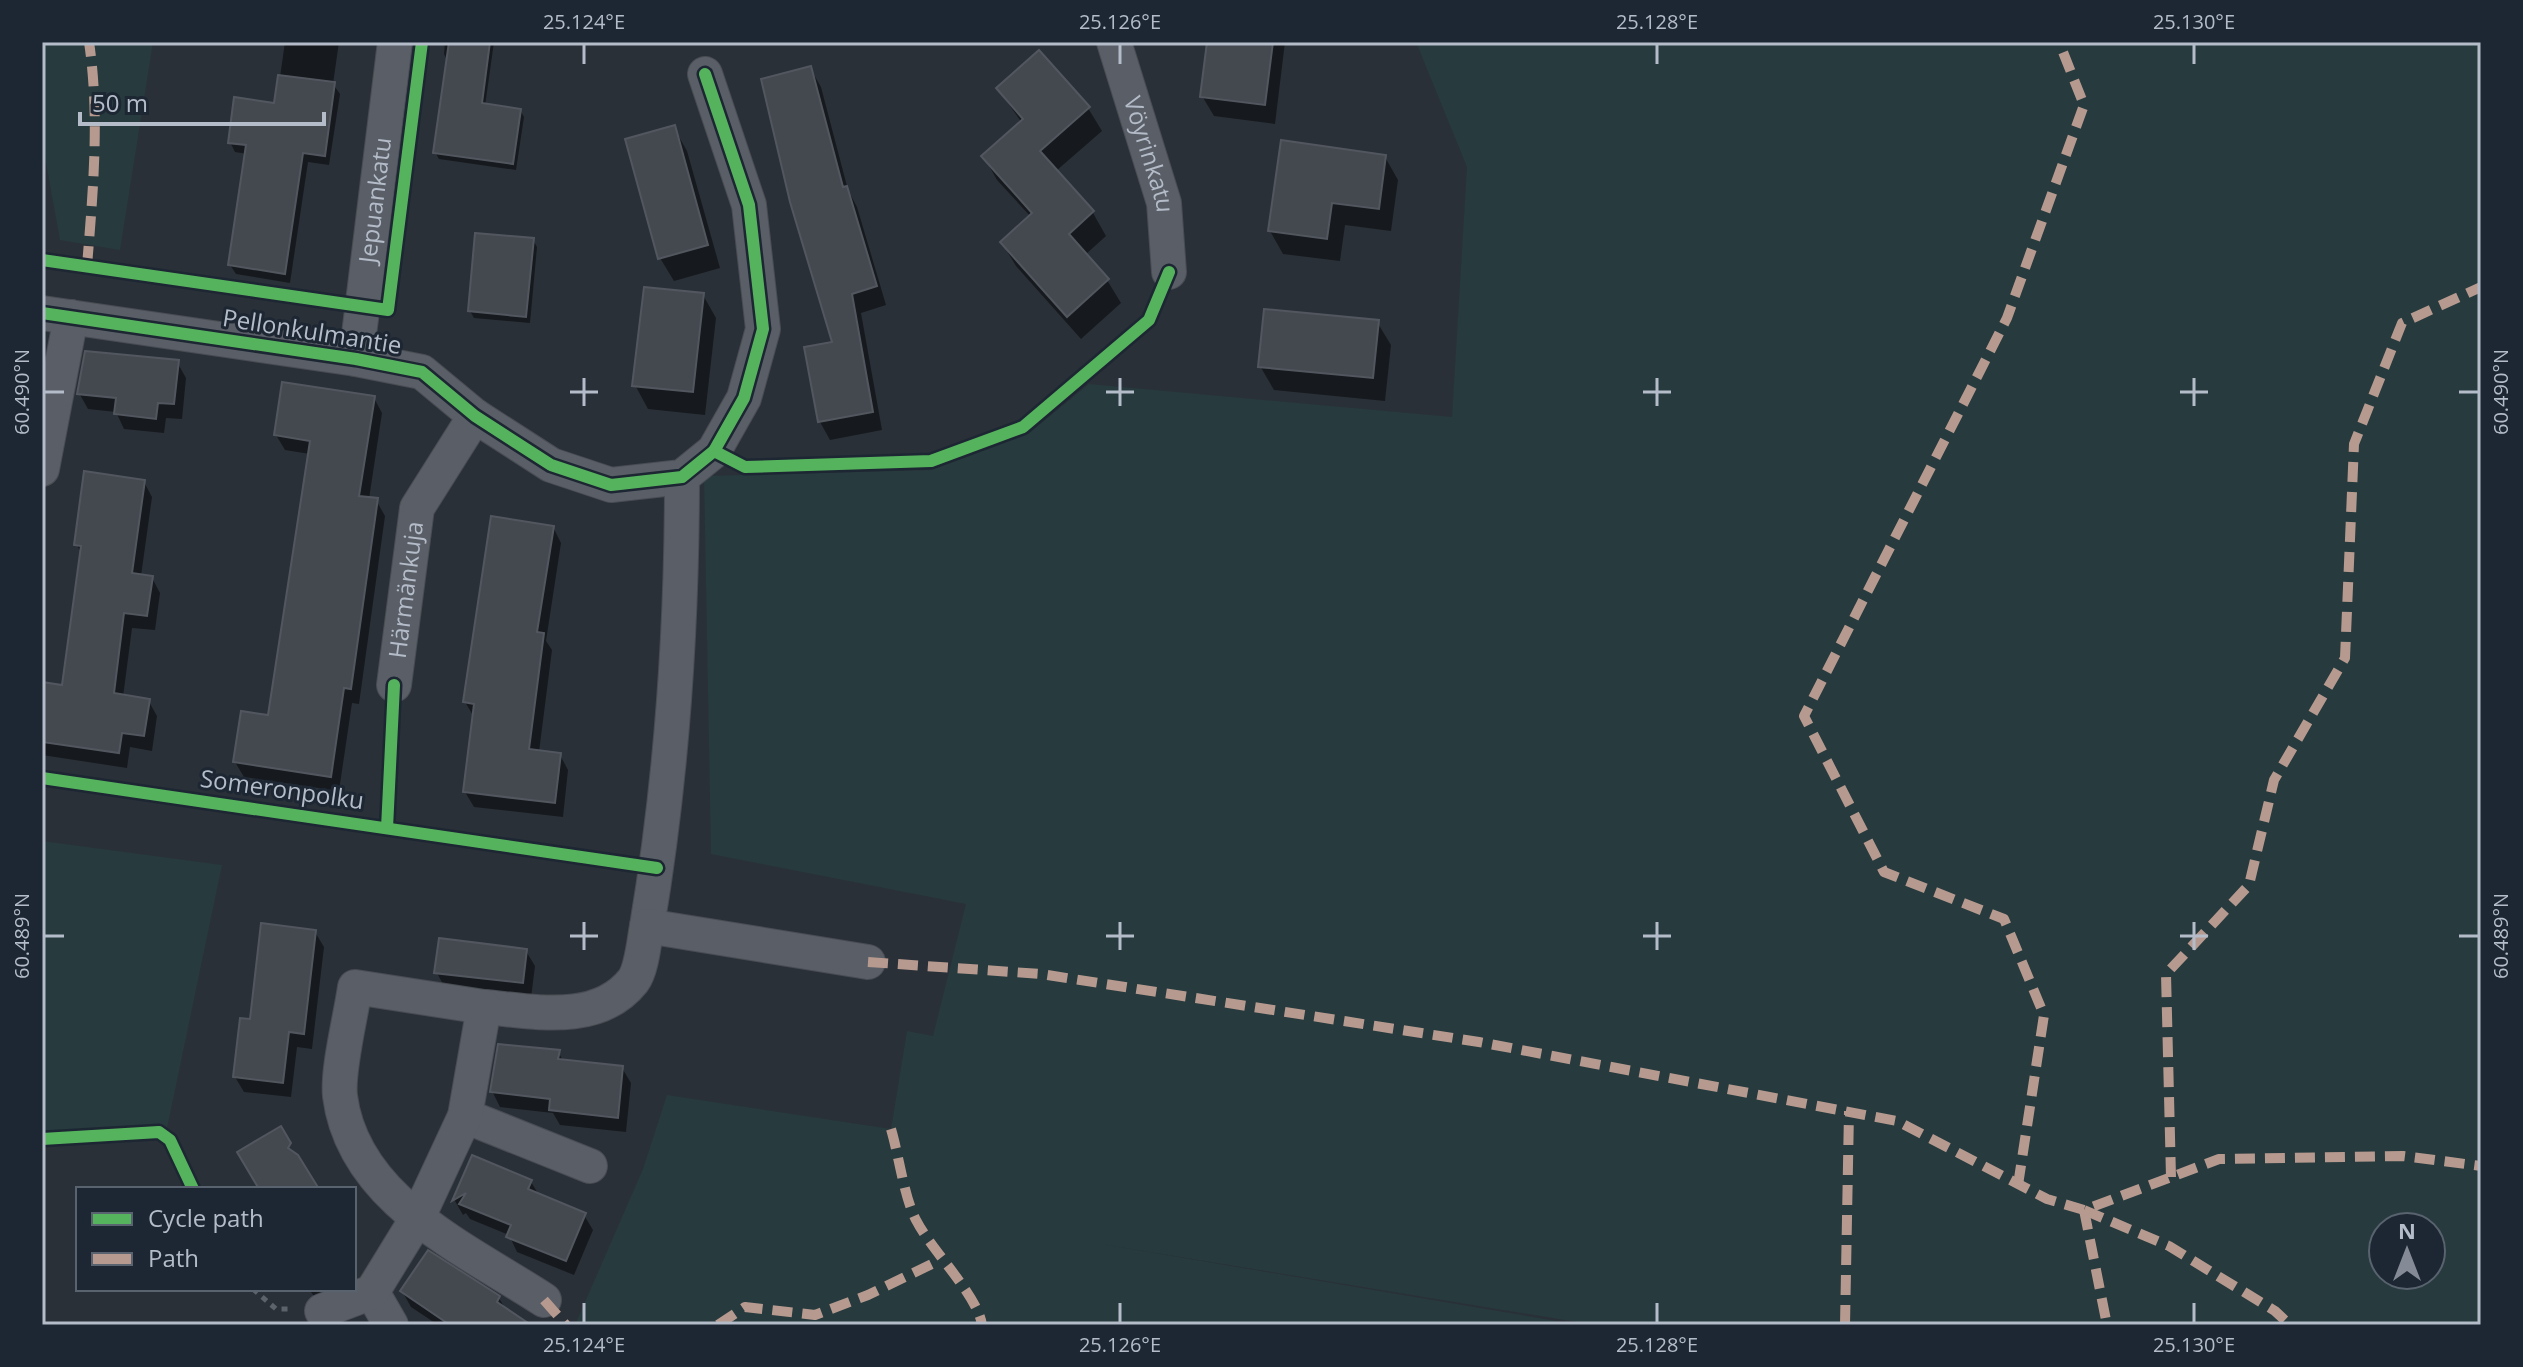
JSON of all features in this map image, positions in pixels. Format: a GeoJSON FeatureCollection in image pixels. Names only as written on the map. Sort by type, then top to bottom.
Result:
{"type":"FeatureCollection","features":[{"type":"Feature","properties":{"kind":"street","name":"Jepuankatu"},"geometry":{"type":"LineString","coordinates":[[356,359],[395,42]]}},
{"type":"Feature","properties":{"kind":"street","name":"Vöyrinkatu"},"geometry":{"type":"LineString","coordinates":[[1114,42],[1164,203],[1169,272]]}},
{"type":"Feature","properties":{"kind":"street"},"geometry":{"type":"LineString","coordinates":[[544,1300],[418,1217],[373,1179],[347,1133],[340,1093],[355,987],[484,1007],[571,1014],[607,1001],[634,980],[657,868],[682,600],[682,477],[714,451],[744,398],[763,329],[749,205],[705,74]]}},
{"type":"Feature","properties":{"kind":"street","name":"Pellonkulmantie"},"geometry":{"type":"LineString","coordinates":[[57,315],[356,359],[422,372],[475,416],[551,465],[611,485],[682,477]]}},
{"type":"Feature","properties":{"kind":"street"},"geometry":{"type":"LineString","coordinates":[[42,469],[57,315]]}},
{"type":"Feature","properties":{"kind":"street","name":"Härmänkuja"},"geometry":{"type":"LineString","coordinates":[[394,685],[417,508],[475,416]]}},
{"type":"Feature","properties":{"kind":"street"},"geometry":{"type":"LineString","coordinates":[[647,926],[868,962]]}},
{"type":"Feature","properties":{"kind":"street"},"geometry":{"type":"LineString","coordinates":[[322,1311],[372,1292],[418,1217],[465,1116],[484,1007]]}},
{"type":"Feature","properties":{"kind":"street"},"geometry":{"type":"LineString","coordinates":[[465,1116],[590,1166]]}},
{"type":"Feature","properties":{"kind":"street"},"geometry":{"type":"LineString","coordinates":[[372,1292],[391,1325]]}},
{"type":"Feature","properties":{"kind":"path"},"geometry":{"type":"LineString","coordinates":[[145,1133],[159,1132],[170,1140],[192,1187]]}},
{"type":"Feature","properties":{"kind":"path"},"geometry":{"type":"LineString","coordinates":[[255,1291],[276,1309],[322,1311]]}},
{"type":"Feature","properties":{"kind":"green space"},"geometry":{"type":"Polygon","coordinates":[[[42,42],[153,42],[120,250],[60,240],[42,141],[42,42]]]}},
{"type":"Feature","properties":{"kind":"green space"},"geometry":{"type":"Polygon","coordinates":[[[1416,42],[2481,42],[2481,1325],[1595,1325],[1101,1244],[1580,1325],[575,1325],[643,1169],[667,1095],[891,1129],[907,1031],[933,1036],[966,904],[711,854],[704,476],[932,470],[1029,433],[1089,384],[1452,417],[1467,167],[1416,42]]]}},
{"type":"Feature","properties":{"kind":"green space"},"geometry":{"type":"Polygon","coordinates":[[[42,841],[222,865],[166,1133],[159,1129],[42,1136],[42,841]]]}},
{"type":"Feature","properties":{"kind":"building"},"geometry":{"type":"Polygon","coordinates":[[[449,42],[490,42],[482,103],[521,109],[513,164],[433,153],[449,42]]]}},
{"type":"Feature","properties":{"kind":"building"},"geometry":{"type":"Polygon","coordinates":[[[1207,42],[1273,42],[1265,105],[1200,97],[1207,42]]]}},
{"type":"Feature","properties":{"kind":"building"},"geometry":{"type":"Polygon","coordinates":[[[1039,50],[1090,107],[1040,151],[1094,211],[1069,234],[1109,279],[1067,317],[1000,242],[1032,213],[981,156],[1023,119],[996,88],[1039,50]]]}},
{"type":"Feature","properties":{"kind":"building"},"geometry":{"type":"Polygon","coordinates":[[[811,66],[843,187],[847,186],[877,286],[852,294],[873,412],[818,422],[804,347],[832,342],[790,202],[761,79],[811,66]]]}},
{"type":"Feature","properties":{"kind":"building"},"geometry":{"type":"Polygon","coordinates":[[[278,75],[335,82],[325,156],[303,153],[285,274],[228,265],[246,145],[228,143],[234,97],[274,103],[278,75]]]}},
{"type":"Feature","properties":{"kind":"building"},"geometry":{"type":"Polygon","coordinates":[[[675,125],[708,245],[658,259],[625,139],[675,125]]]}},
{"type":"Feature","properties":{"kind":"building"},"geometry":{"type":"Polygon","coordinates":[[[1281,140],[1386,155],[1379,209],[1332,203],[1327,239],[1268,231],[1281,140]]]}},
{"type":"Feature","properties":{"kind":"building"},"geometry":{"type":"Polygon","coordinates":[[[475,233],[534,238],[526,317],[468,311],[475,233]]]}},
{"type":"Feature","properties":{"kind":"building"},"geometry":{"type":"Polygon","coordinates":[[[644,287],[704,293],[693,392],[632,386],[644,287]]]}},
{"type":"Feature","properties":{"kind":"building"},"geometry":{"type":"Polygon","coordinates":[[[1264,309],[1379,320],[1373,378],[1258,367],[1264,309]]]}},
{"type":"Feature","properties":{"kind":"building"},"geometry":{"type":"Polygon","coordinates":[[[85,351],[179,360],[174,404],[158,403],[156,419],[114,414],[116,398],[77,394],[85,351]]]}},
{"type":"Feature","properties":{"kind":"building"},"geometry":{"type":"Polygon","coordinates":[[[282,382],[375,396],[359,496],[378,498],[351,689],[344,688],[331,777],[233,762],[241,711],[268,715],[310,441],[274,435],[282,382]]]}},
{"type":"Feature","properties":{"kind":"building"},"geometry":{"type":"Polygon","coordinates":[[[84,471],[145,480],[132,573],[153,576],[147,616],[124,613],[114,693],[150,699],[144,736],[122,733],[119,753],[42,742],[42,682],[62,685],[81,546],[74,545],[84,471]]]}},
{"type":"Feature","properties":{"kind":"building"},"geometry":{"type":"Polygon","coordinates":[[[491,516],[554,526],[537,632],[544,633],[529,749],[561,753],[555,803],[463,792],[474,704],[463,702],[491,516]]]}},
{"type":"Feature","properties":{"kind":"building"},"geometry":{"type":"Polygon","coordinates":[[[261,923],[316,930],[304,1034],[289,1032],[283,1083],[233,1077],[240,1018],[250,1019],[261,923]]]}},
{"type":"Feature","properties":{"kind":"building"},"geometry":{"type":"Polygon","coordinates":[[[439,938],[527,949],[523,983],[434,973],[439,938]]]}},
{"type":"Feature","properties":{"kind":"building"},"geometry":{"type":"Polygon","coordinates":[[[498,1044],[560,1050],[558,1059],[623,1066],[618,1118],[549,1110],[550,1099],[490,1092],[498,1044]]]}},
{"type":"Feature","properties":{"kind":"building"},"geometry":{"type":"Polygon","coordinates":[[[281,1126],[291,1143],[288,1148],[298,1155],[318,1187],[258,1187],[237,1152],[281,1126]]]}},
{"type":"Feature","properties":{"kind":"building"},"geometry":{"type":"Polygon","coordinates":[[[472,1155],[532,1180],[528,1189],[586,1213],[566,1261],[506,1237],[511,1225],[459,1204],[466,1193],[452,1201],[472,1155]]]}},
{"type":"Feature","properties":{"kind":"building"},"geometry":{"type":"Polygon","coordinates":[[[428,1250],[500,1296],[497,1302],[531,1325],[450,1325],[400,1291],[428,1250]]]}},
{"type":"Feature","properties":{"kind":"marked path"},"geometry":{"type":"LineString","coordinates":[[87,266],[95,126],[89,42]]}},
{"type":"Feature","properties":{"kind":"marked path"},"geometry":{"type":"LineString","coordinates":[[2018,1185],[2044,1015],[2004,919],[1884,872],[1804,716],[2007,318],[2084,105],[2059,42]]}},
{"type":"Feature","properties":{"kind":"marked path"},"geometry":{"type":"LineString","coordinates":[[2171,1177],[2166,974],[2249,885],[2274,780],[2345,658],[2354,444],[2402,323],[2481,287]]}},
{"type":"Feature","properties":{"kind":"marked path"},"geometry":{"type":"LineString","coordinates":[[868,962],[1041,974],[1479,1042],[1897,1121],[2047,1199],[2084,1210],[2219,1159],[2403,1156],[2481,1166]]}},
{"type":"Feature","properties":{"kind":"marked path"},"geometry":{"type":"LineString","coordinates":[[1845,1325],[1849,1111]]}},
{"type":"Feature","properties":{"kind":"marked path"},"geometry":{"type":"LineString","coordinates":[[891,1129],[916,1220],[964,1287],[979,1313],[982,1325]]}},
{"type":"Feature","properties":{"kind":"marked path"},"geometry":{"type":"LineString","coordinates":[[2084,1210],[2169,1246],[2275,1311],[2290,1325]]}},
{"type":"Feature","properties":{"kind":"marked path"},"geometry":{"type":"LineString","coordinates":[[2084,1210],[2107,1325]]}},
{"type":"Feature","properties":{"kind":"marked path"},"geometry":{"type":"LineString","coordinates":[[718,1325],[745,1307],[815,1315],[868,1295],[940,1260]]}},
{"type":"Feature","properties":{"kind":"marked path"},"geometry":{"type":"LineString","coordinates":[[544,1300],[566,1325]]}},
{"type":"Feature","properties":{"kind":"cycle path"},"geometry":{"type":"LineString","coordinates":[[42,260],[388,310],[422,42]]}},
{"type":"Feature","properties":{"kind":"cycle path"},"geometry":{"type":"LineString","coordinates":[[42,313],[356,359],[422,372],[475,416],[551,465],[611,485],[682,477],[714,451],[744,398],[763,329],[749,205],[705,74]]}},
{"type":"Feature","properties":{"kind":"cycle path"},"geometry":{"type":"LineString","coordinates":[[714,451],[745,467],[931,461],[1023,427],[1149,320],[1169,272]]}},
{"type":"Feature","properties":{"kind":"cycle path"},"geometry":{"type":"LineString","coordinates":[[387,828],[394,685]]}},
{"type":"Feature","properties":{"kind":"cycle path","name":"Someronpolku"},"geometry":{"type":"LineString","coordinates":[[42,778],[657,868]]}},
{"type":"Feature","properties":{"kind":"cycle path"},"geometry":{"type":"LineString","coordinates":[[42,1139],[159,1132],[170,1140],[192,1187]]}}]}
